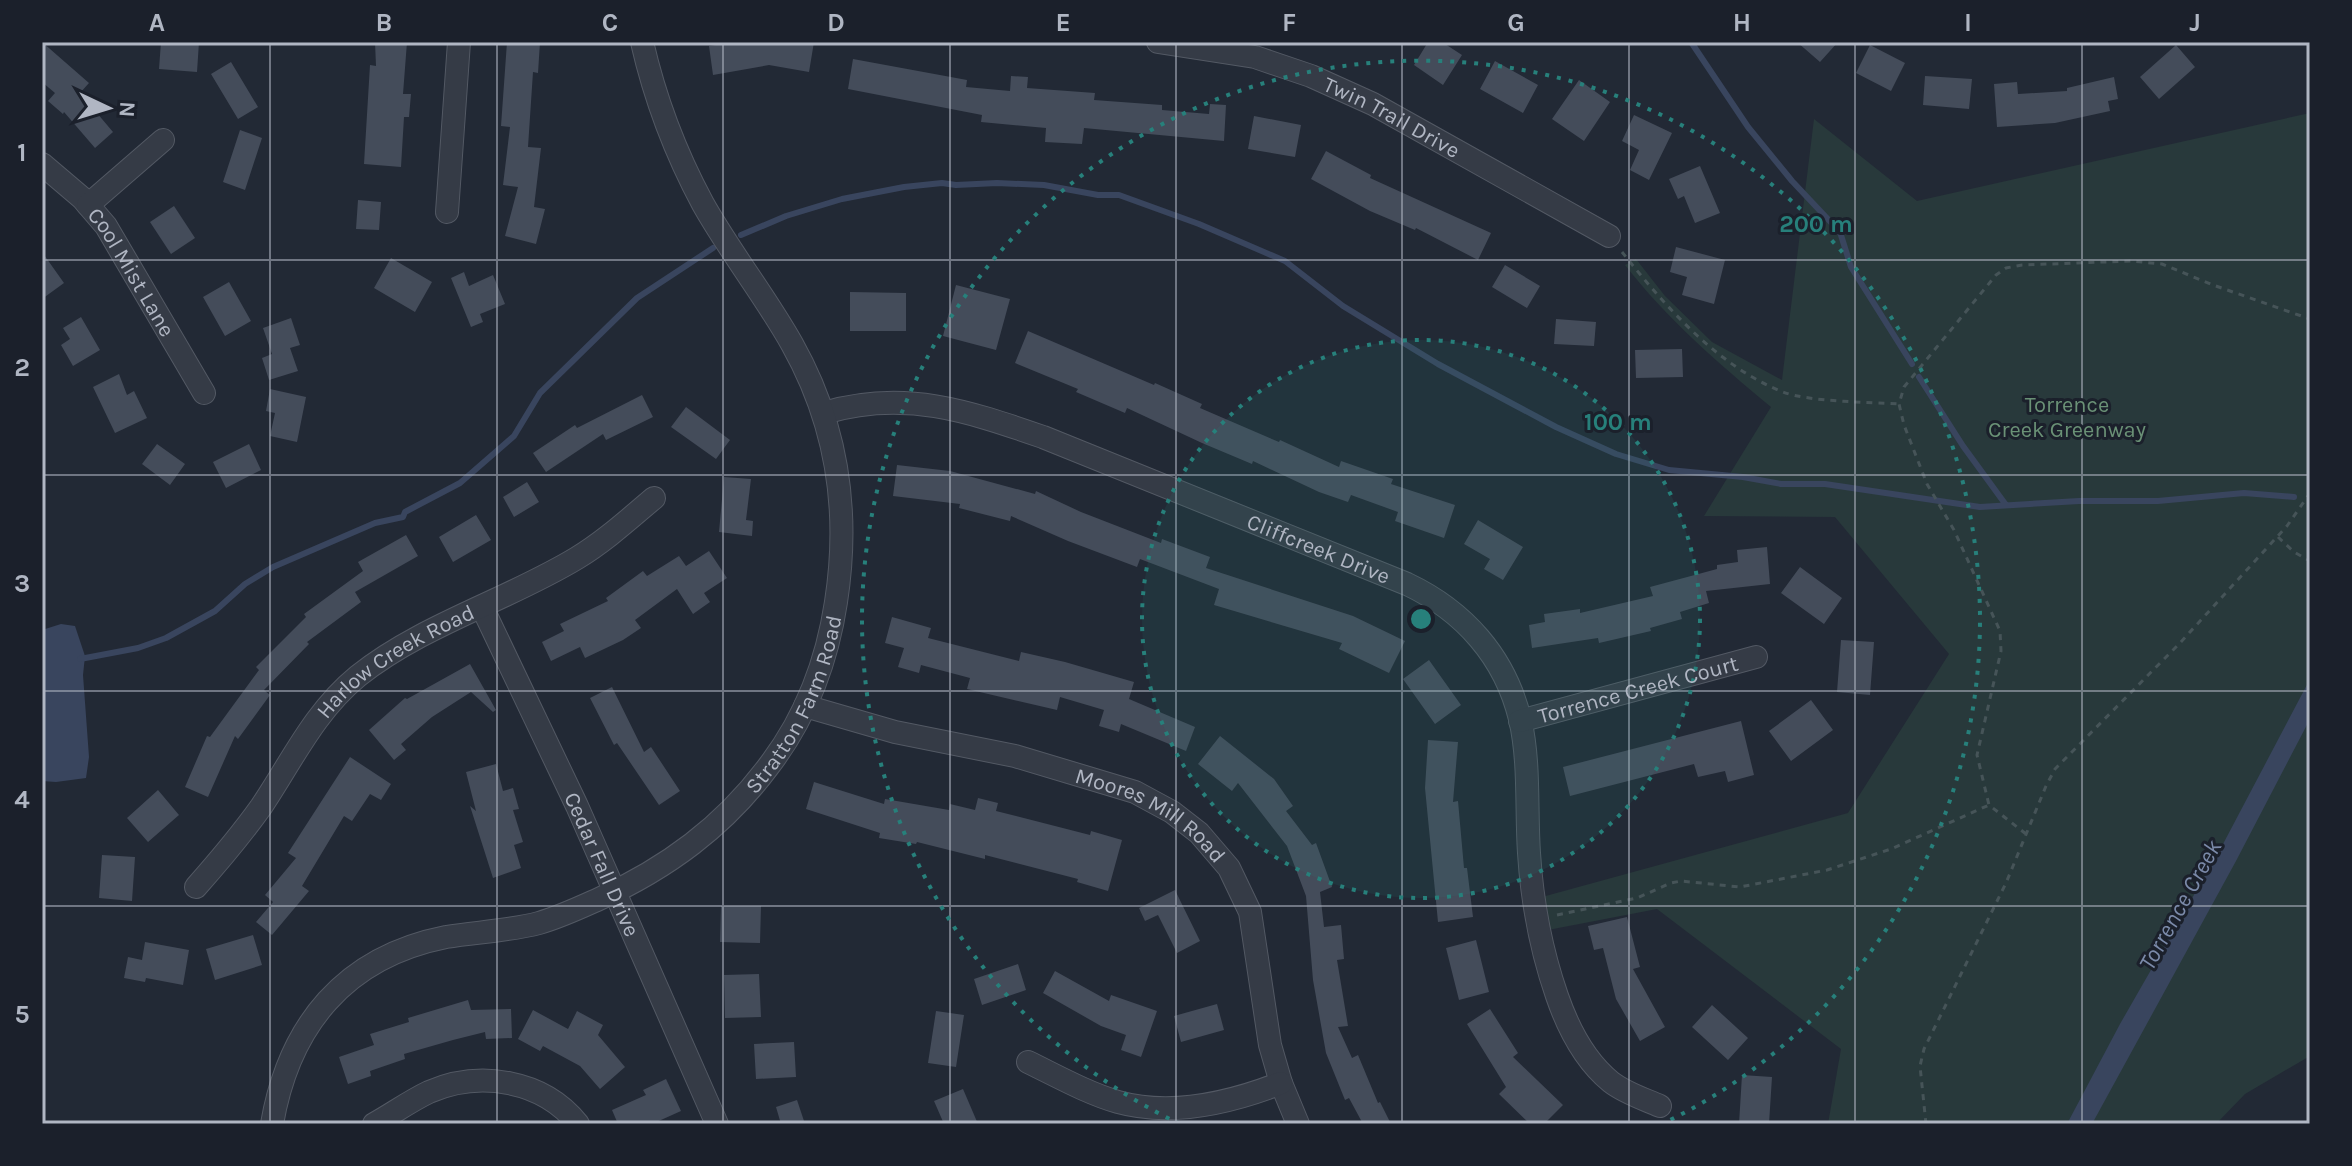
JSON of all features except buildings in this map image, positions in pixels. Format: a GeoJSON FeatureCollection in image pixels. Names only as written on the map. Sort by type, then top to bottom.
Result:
{"type":"FeatureCollection","features":[{"type":"Feature","properties":{"kind":"street"},"geometry":{"type":"LineString","coordinates":[[447,212],[459,42]]}},
{"type":"Feature","properties":{"kind":"street","name":"Stratton Farm Road"},"geometry":{"type":"LineString","coordinates":[[272,1124],[277,1096],[297,1043],[326,1000],[361,970],[415,945],[446,937],[537,924],[567,914],[659,869],[688,849],[736,807],[768,767],[805,706],[822,665],[831,631],[842,540],[840,486],[824,413],[791,342],[704,206],[678,157],[660,109],[642,42]]}},
{"type":"Feature","properties":{"kind":"street","name":"Twin Trail Drive"},"geometry":{"type":"LineString","coordinates":[[1158,42],[1256,49],[1373,104],[1609,236]]}},
{"type":"Feature","properties":{"kind":"street"},"geometry":{"type":"LineString","coordinates":[[88,205],[163,140]]}},
{"type":"Feature","properties":{"kind":"street","name":"Cool Mist Lane"},"geometry":{"type":"LineString","coordinates":[[42,164],[88,205],[133,270],[204,393]]}},
{"type":"Feature","properties":{"kind":"street","name":"Cliffcreek Drive"},"geometry":{"type":"LineString","coordinates":[[824,413],[850,405],[884,401],[914,403],[985,417],[1043,437],[1407,584],[1427,593],[1459,616],[1488,647],[1511,690],[1520,721],[1529,855],[1537,919],[1550,975],[1564,1015],[1580,1047],[1611,1082],[1660,1106]]}},
{"type":"Feature","properties":{"kind":"street","name":"Harlow Creek Road"},"geometry":{"type":"LineString","coordinates":[[196,887],[245,829],[312,724],[358,676],[402,646],[576,558],[605,539],[654,498]]}},
{"type":"Feature","properties":{"kind":"street","name":"Cedar Fall Drive"},"geometry":{"type":"LineString","coordinates":[[482,607],[616,891],[717,1124]]}},
{"type":"Feature","properties":{"kind":"street","name":"Torrence Creek Court"},"geometry":{"type":"LineString","coordinates":[[1520,721],[1756,657]]}},
{"type":"Feature","properties":{"kind":"street","name":"Moores Mill Road"},"geometry":{"type":"LineString","coordinates":[[805,706],[895,732],[1015,756],[1135,792],[1181,819],[1219,854],[1250,912],[1270,1045],[1298,1124]]}},
{"type":"Feature","properties":{"kind":"street"},"geometry":{"type":"LineString","coordinates":[[1028,1062],[1107,1098],[1162,1110],[1196,1106],[1281,1083]]}},
{"type":"Feature","properties":{"kind":"street"},"geometry":{"type":"LineString","coordinates":[[374,1124],[428,1093],[473,1081],[503,1082],[548,1096],[578,1124]]}},
{"type":"Feature","properties":{"kind":"path"},"geometry":{"type":"LineString","coordinates":[[1609,236],[1655,292],[1706,343],[1759,380],[1784,393],[1803,397],[1899,404]]}},
{"type":"Feature","properties":{"kind":"path"},"geometry":{"type":"LineString","coordinates":[[2026,834],[1989,805],[1977,746],[2002,641],[2000,631],[1954,530],[1927,484],[1899,404],[1904,387],[1978,295],[2006,268],[2022,265],[2146,261],[2162,264],[2310,319]]}},
{"type":"Feature","properties":{"kind":"path"},"geometry":{"type":"LineString","coordinates":[[1926,1124],[1920,1066],[1924,1049],[2006,883],[2046,786],[2061,761],[2179,644],[2278,537],[2310,493]]}},
{"type":"Feature","properties":{"kind":"path"},"geometry":{"type":"LineString","coordinates":[[2278,537],[2310,561]]}},
{"type":"Feature","properties":{"kind":"path"},"geometry":{"type":"LineString","coordinates":[[1537,919],[1637,898],[1681,881],[1740,887],[1827,870],[1891,849],[1989,805]]}},
{"type":"Feature","properties":{"kind":"green space","name":"Torrence Creek Greenway"},"geometry":{"type":"Polygon","coordinates":[[[2310,113],[2310,1056],[2245,1094],[2216,1124],[1828,1124],[1841,1049],[1657,909],[1548,930],[1542,897],[1848,813],[1949,654],[1835,517],[1704,516],[1771,407],[1676,322],[1625,265],[1636,259],[1665,296],[1712,342],[1782,380],[1814,119],[1917,201],[2310,113]]]}},
{"type":"Feature","properties":{"kind":"water"},"geometry":{"type":"Polygon","coordinates":[[[61,624],[75,626],[85,656],[83,675],[89,757],[86,778],[42,781],[42,630],[61,624]]]}},
{"type":"Feature","properties":{"kind":"water"},"geometry":{"type":"Polygon","coordinates":[[[2310,679],[2310,719],[2236,861],[2092,1124],[2067,1124],[2120,1024],[2222,846],[2310,679]]]}},
{"type":"Feature","properties":{"kind":"waterway"},"geometry":{"type":"LineString","coordinates":[[1691,42],[1748,127],[1792,181],[1840,232],[1851,267],[1912,364]]}},
{"type":"Feature","properties":{"kind":"waterway"},"geometry":{"type":"LineString","coordinates":[[741,235],[786,216],[842,199],[904,187],[997,183],[1044,185],[1098,195],[1119,195],[1199,224],[1285,261],[1343,306],[1438,364],[1556,427],[1616,454],[1669,470],[1781,484],[1825,484],[1980,507],[2079,501],[2158,501],[2244,493],[2294,497]]}},
{"type":"Feature","properties":{"kind":"waterway"},"geometry":{"type":"LineString","coordinates":[[80,659],[138,648],[166,638],[215,611],[245,584],[273,567],[375,523],[403,517],[405,512],[460,483],[514,436],[540,393],[637,298],[713,248]]}},
{"type":"Feature","properties":{"kind":"waterway"},"geometry":{"type":"LineString","coordinates":[[1919,377],[2006,505]]}},
{"type":"Feature","properties":{"kind":"water label","name":"Torrence Creek"},"geometry":{"type":"Point","coordinates":[2180,905]}}]}
